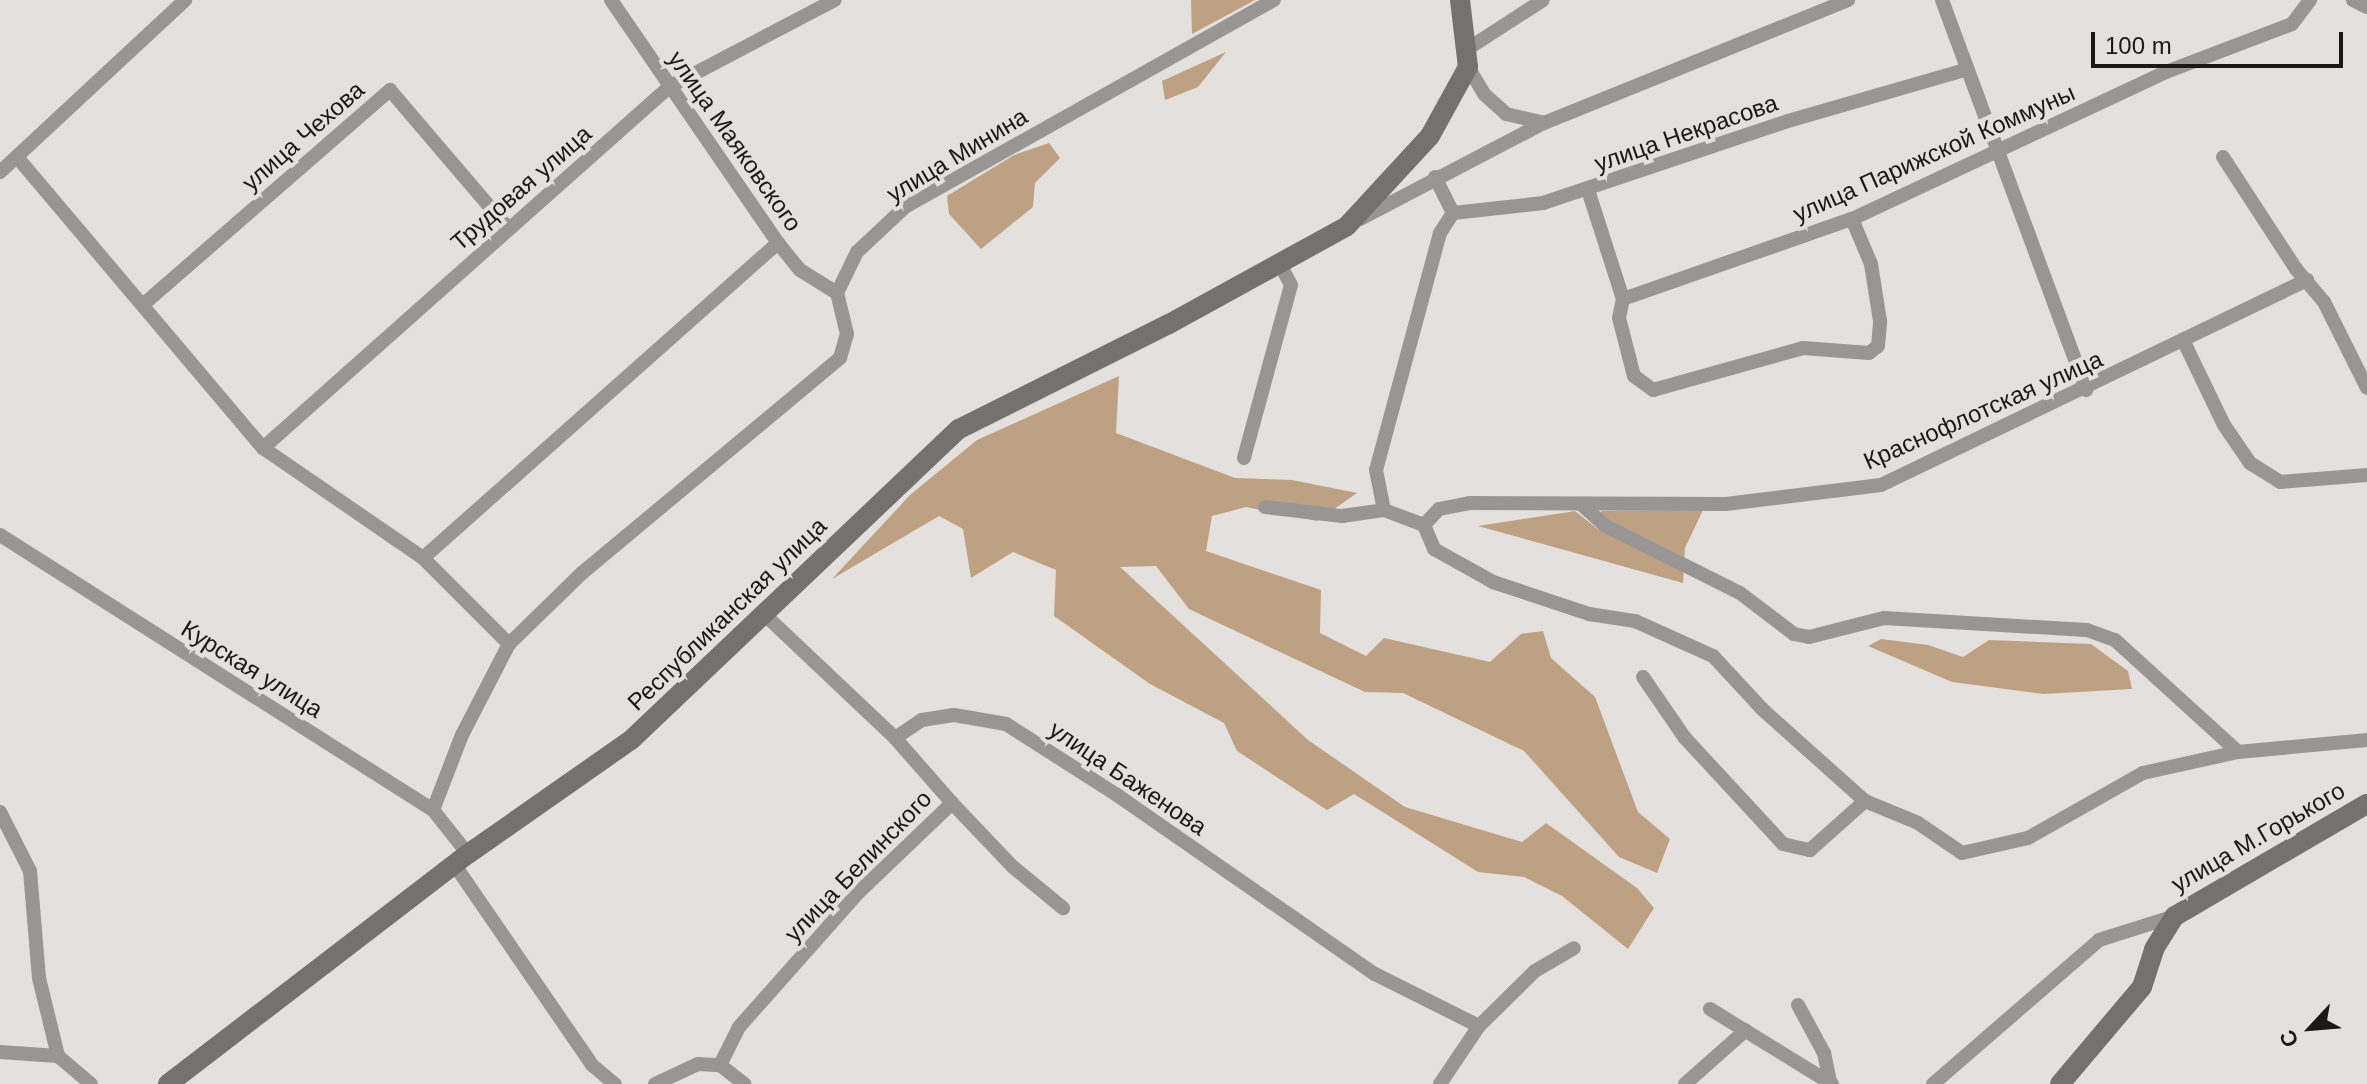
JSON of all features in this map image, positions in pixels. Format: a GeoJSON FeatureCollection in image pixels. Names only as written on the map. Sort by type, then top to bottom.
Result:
{"type":"FeatureCollection","features":[{"type":"Feature","properties":{"kind":"street"},"geometry":{"type":"LineString","coordinates":[[0,172],[185,0]]}},
{"type":"Feature","properties":{"kind":"street","name":"улица Маяковского"},"geometry":{"type":"LineString","coordinates":[[611,0],[778,243],[800,270],[837,293]]}},
{"type":"Feature","properties":{"kind":"street","name":"улица Минина"},"geometry":{"type":"LineString","coordinates":[[837,293],[857,252],[905,207],[1274,0]]}},
{"type":"Feature","properties":{"kind":"street"},"geometry":{"type":"LineString","coordinates":[[1460,0],[1469,58],[1484,94],[1506,114],[1544,123]]}},
{"type":"Feature","properties":{"kind":"street"},"geometry":{"type":"LineString","coordinates":[[1469,58],[1543,0]]}},
{"type":"Feature","properties":{"kind":"street"},"geometry":{"type":"LineString","coordinates":[[1347,226],[1435,177],[1544,123],[1848,0]]}},
{"type":"Feature","properties":{"kind":"street"},"geometry":{"type":"LineString","coordinates":[[1942,0],[2086,390]]}},
{"type":"Feature","properties":{"kind":"street","name":"улица Парижской Коммуны"},"geometry":{"type":"LineString","coordinates":[[1623,299],[1852,219],[2166,72],[2292,24],[2310,0]]}},
{"type":"Feature","properties":{"kind":"street"},"geometry":{"type":"LineString","coordinates":[[2353,0],[2367,7]]}},
{"type":"Feature","properties":{"kind":"street","name":"Трудовая улица"},"geometry":{"type":"LineString","coordinates":[[263,448],[669,87],[829,2]]}},
{"type":"Feature","properties":{"kind":"street","name":"Республиканская улица"},"geometry":{"type":"LineString","coordinates":[[168,1084],[461,859],[631,740],[959,429],[1280,264],[1347,226],[1430,136],[1469,58]]}},
{"type":"Feature","properties":{"kind":"street","name":"улица Некрасова"},"geometry":{"type":"LineString","coordinates":[[1453,213],[1513,208],[1588,190],[1788,121],[1968,69]]}},
{"type":"Feature","properties":{"kind":"street","name":"улица Чехова"},"geometry":{"type":"LineString","coordinates":[[145,303],[390,90],[508,228]]}},
{"type":"Feature","properties":{"kind":"street"},"geometry":{"type":"LineString","coordinates":[[17,157],[145,303],[263,448],[423,558],[509,644]]}},
{"type":"Feature","properties":{"kind":"street"},"geometry":{"type":"LineString","coordinates":[[2223,157],[2324,302],[2367,388]]}},
{"type":"Feature","properties":{"kind":"street"},"geometry":{"type":"LineString","coordinates":[[1384,510],[1376,470],[1440,233],[1453,213],[1435,177]]}},
{"type":"Feature","properties":{"kind":"street"},"geometry":{"type":"LineString","coordinates":[[1588,190],[1623,299],[1619,318],[1634,376],[1653,390],[1803,348],[1869,353],[1878,346],[1880,321],[1871,264],[1852,219]]}},
{"type":"Feature","properties":{"kind":"street"},"geometry":{"type":"LineString","coordinates":[[423,558],[778,243]]}},
{"type":"Feature","properties":{"kind":"street"},"geometry":{"type":"LineString","coordinates":[[1244,458],[1291,285],[1280,264]]}},
{"type":"Feature","properties":{"kind":"street","name":"Краснофлотская улица"},"geometry":{"type":"LineString","coordinates":[[1424,525],[1439,509],[1469,503],[1726,504],[1881,485],[2086,390],[2307,280]]}},
{"type":"Feature","properties":{"kind":"street"},"geometry":{"type":"LineString","coordinates":[[433,810],[462,735],[509,644],[582,573],[840,358],[847,334],[837,293]]}},
{"type":"Feature","properties":{"kind":"street"},"geometry":{"type":"LineString","coordinates":[[2184,342],[2224,425],[2250,463],[2280,482],[2367,475]]}},
{"type":"Feature","properties":{"kind":"street"},"geometry":{"type":"LineString","coordinates":[[1581,504],[1604,525],[1740,593],[1794,634],[1809,637],[1884,618],[2087,630],[2115,640],[2238,752]]}},
{"type":"Feature","properties":{"kind":"street"},"geometry":{"type":"LineString","coordinates":[[1265,507],[1342,516],[1384,510],[1424,525],[1434,549],[1493,582],[1589,614],[1635,621],[1713,656],[1762,709],[1865,801],[1918,823],[1962,853],[2028,838],[2143,773],[2238,752],[2367,740]]}},
{"type":"Feature","properties":{"kind":"street","name":"Курская улица"},"geometry":{"type":"LineString","coordinates":[[0,535],[433,810],[461,859]]}},
{"type":"Feature","properties":{"kind":"street"},"geometry":{"type":"LineString","coordinates":[[764,614],[895,738]]}},
{"type":"Feature","properties":{"kind":"street"},"geometry":{"type":"LineString","coordinates":[[1643,677],[1685,738],[1783,844],[1810,850],[1865,801]]}},
{"type":"Feature","properties":{"kind":"street","name":"улица Баженова"},"geometry":{"type":"LineString","coordinates":[[895,738],[922,720],[954,715],[1006,724],[1117,795],[1375,974],[1479,1026]]}},
{"type":"Feature","properties":{"kind":"street","name":"улица Белинского"},"geometry":{"type":"LineString","coordinates":[[720,1065],[739,1027],[859,892],[952,803],[895,738]]}},
{"type":"Feature","properties":{"kind":"street"},"geometry":{"type":"LineString","coordinates":[[952,803],[1013,867],[1063,908]]}},
{"type":"Feature","properties":{"kind":"street","name":"улица М.Горького"},"geometry":{"type":"LineString","coordinates":[[2175,916],[2367,804]]}},
{"type":"Feature","properties":{"kind":"street"},"geometry":{"type":"LineString","coordinates":[[0,812],[30,871],[39,978],[58,1056],[91,1084]]}},
{"type":"Feature","properties":{"kind":"street"},"geometry":{"type":"LineString","coordinates":[[461,859],[592,1065],[615,1084]]}},
{"type":"Feature","properties":{"kind":"street"},"geometry":{"type":"LineString","coordinates":[[1933,1084],[2099,940],[2175,916]]}},
{"type":"Feature","properties":{"kind":"street"},"geometry":{"type":"LineString","coordinates":[[2060,1084],[2142,987],[2154,949],[2175,916]]}},
{"type":"Feature","properties":{"kind":"street"},"geometry":{"type":"LineString","coordinates":[[1440,1084],[1479,1026],[1535,971],[1574,948]]}},
{"type":"Feature","properties":{"kind":"street"},"geometry":{"type":"LineString","coordinates":[[1798,1005],[1824,1053],[1831,1083]]}},
{"type":"Feature","properties":{"kind":"street"},"geometry":{"type":"LineString","coordinates":[[1710,1009],[1792,1063],[1831,1083]]}},
{"type":"Feature","properties":{"kind":"street"},"geometry":{"type":"LineString","coordinates":[[1685,1084],[1746,1030]]}},
{"type":"Feature","properties":{"kind":"street"},"geometry":{"type":"LineString","coordinates":[[0,1052],[58,1056]]}},
{"type":"Feature","properties":{"kind":"street"},"geometry":{"type":"LineString","coordinates":[[655,1084],[698,1064],[720,1065],[744,1084]]}},
{"type":"Feature","properties":{"kind":"shaded area"},"geometry":{"type":"Polygon","coordinates":[[[1191,0],[1255,0],[1192,34],[1191,0]]]}},
{"type":"Feature","properties":{"kind":"shaded area"},"geometry":{"type":"Polygon","coordinates":[[[1226,52],[1198,87],[1165,100],[1162,81],[1226,52]]]}},
{"type":"Feature","properties":{"kind":"shaded area"},"geometry":{"type":"Polygon","coordinates":[[[1049,143],[1060,158],[1035,183],[1033,207],[981,249],[949,214],[947,196],[1014,155],[1049,143]]]}},
{"type":"Feature","properties":{"kind":"shaded area"},"geometry":{"type":"Polygon","coordinates":[[[1119,376],[1116,433],[1235,478],[1292,480],[1357,493],[1317,521],[1246,507],[1212,516],[1206,551],[1321,590],[1320,633],[1366,656],[1384,638],[1490,662],[1521,634],[1543,631],[1551,658],[1595,697],[1638,812],[1670,839],[1657,873],[1619,857],[1524,751],[1403,693],[1365,692],[1189,609],[1156,566],[1120,567],[1308,740],[1405,807],[1522,842],[1546,823],[1637,888],[1654,908],[1628,949],[1562,896],[1524,877],[1478,872],[1354,794],[1327,810],[1237,751],[1224,723],[1150,684],[1054,616],[1056,570],[1013,552],[971,578],[963,529],[939,516],[832,579],[910,495],[977,440],[1119,376]]]}},
{"type":"Feature","properties":{"kind":"shaded area"},"geometry":{"type":"Polygon","coordinates":[[[1703,510],[1685,548],[1683,583],[1478,526],[1575,511],[1600,531],[1601,511],[1703,510]]]}},
{"type":"Feature","properties":{"kind":"shaded area"},"geometry":{"type":"Polygon","coordinates":[[[1881,639],[1928,645],[1963,657],[1989,640],[2091,644],[2128,671],[2132,689],[2043,694],[1952,682],[1868,646],[1881,639]]]}}]}
